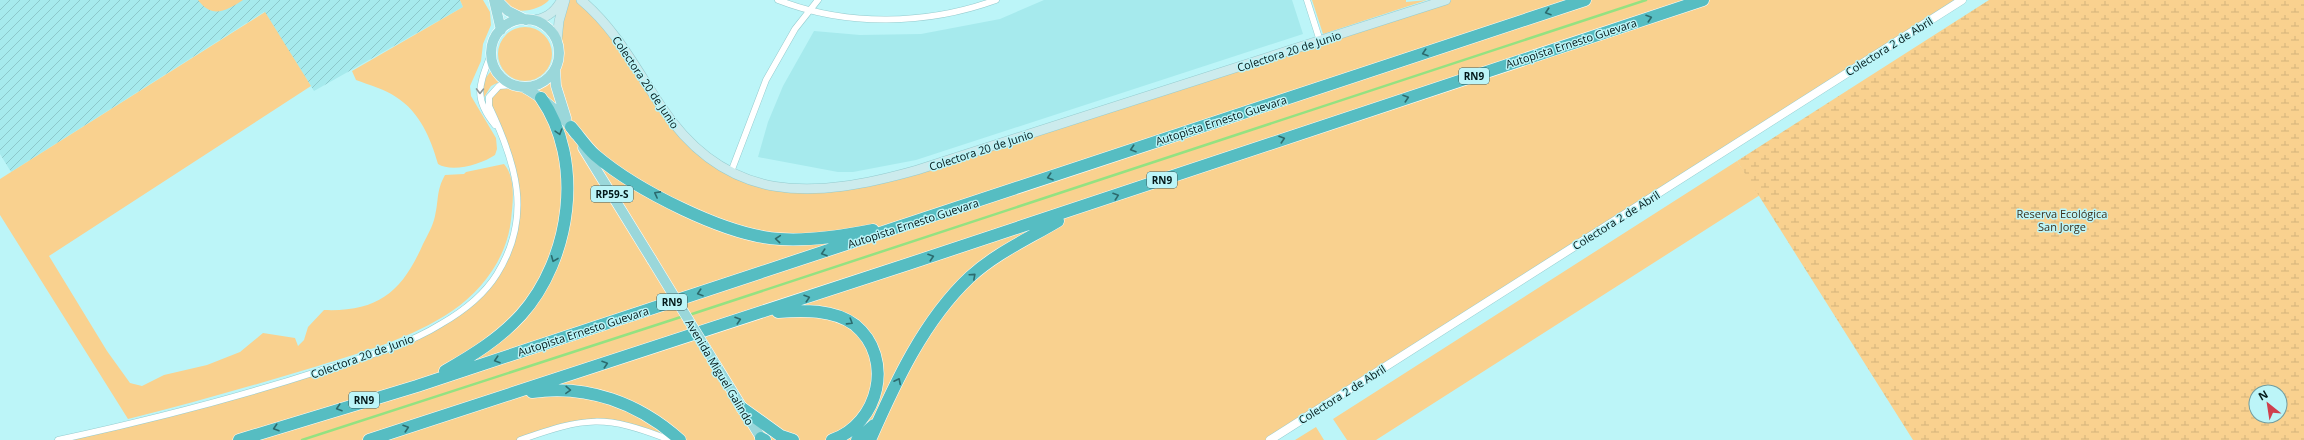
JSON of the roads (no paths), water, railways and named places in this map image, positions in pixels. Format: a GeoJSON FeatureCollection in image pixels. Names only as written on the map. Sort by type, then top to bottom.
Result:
{"type":"FeatureCollection","features":[{"type":"Feature","properties":{"kind":"highway","name":"Autopista Ernesto Guevara"},"geometry":{"type":"LineString","coordinates":[[240,440],[417,386],[927,219],[1586,0]]}},
{"type":"Feature","properties":{"kind":"highway","name":"Autopista Ernesto Guevara"},"geometry":{"type":"LineString","coordinates":[[369,440],[1079,209],[1253,149],[1703,0]]}},
{"type":"Feature","properties":{"kind":"highway"},"geometry":{"type":"LineString","coordinates":[[417,386],[473,355],[505,331],[538,293],[550,269],[559,247],[564,223],[566,182],[559,130],[550,111],[541,98]]}},
{"type":"Feature","properties":{"kind":"highway"},"geometry":{"type":"LineString","coordinates":[[569,124],[593,153],[610,167],[677,205],[740,232],[779,239],[821,238],[927,219]]}},
{"type":"Feature","properties":{"kind":"highway"},"geometry":{"type":"LineString","coordinates":[[870,440],[880,416],[931,325],[970,277],[1007,249],[1079,209]]}},
{"type":"Feature","properties":{"kind":"highway"},"geometry":{"type":"LineString","coordinates":[[757,314],[794,310],[821,312],[848,321],[867,339],[876,356],[879,375],[876,394],[863,418],[856,427],[832,440]]}},
{"type":"Feature","properties":{"kind":"highway"},"geometry":{"type":"LineString","coordinates":[[501,397],[568,390],[587,392],[639,410],[653,418],[680,440]]}},
{"type":"Feature","properties":{"kind":"highway"},"geometry":{"type":"LineString","coordinates":[[742,408],[781,436],[793,440]]}},
{"type":"Feature","properties":{"kind":"highway"},"geometry":{"type":"LineString","coordinates":[[857,440],[880,416]]}},
{"type":"Feature","properties":{"kind":"main road"},"geometry":{"type":"LineString","coordinates":[[496,0],[508,11],[547,27],[557,41]]}},
{"type":"Feature","properties":{"kind":"main road"},"geometry":{"type":"LineString","coordinates":[[496,0],[501,30]]}},
{"type":"Feature","properties":{"kind":"main road"},"geometry":{"type":"LineString","coordinates":[[563,0],[557,41],[559,51],[555,69],[542,83],[519,86],[500,76],[494,66],[491,54],[494,41],[501,30],[512,22],[544,18],[556,10],[563,0]]}},
{"type":"Feature","properties":{"kind":"main road","name":"Colectora 20 de Junio"},"geometry":{"type":"LineString","coordinates":[[581,0],[601,18],[612,32],[661,106],[690,143],[731,172],[764,185],[800,190],[846,187],[879,181],[917,170],[1446,0]]}},
{"type":"Feature","properties":{"kind":"main road","name":"Avenida Miguel Galindo"},"geometry":{"type":"LineString","coordinates":[[555,69],[556,86],[569,124],[762,439]]}},
{"type":"Feature","properties":{"kind":"main road","name":"Avenida Miguel Galindo"},"geometry":{"type":"LineString","coordinates":[[519,86],[541,98],[569,124]]}},
{"type":"Feature","properties":{"kind":"street"},"geometry":{"type":"LineString","coordinates":[[778,0],[810,10],[848,17],[893,20],[948,14],[996,0]]}},
{"type":"Feature","properties":{"kind":"street"},"geometry":{"type":"LineString","coordinates":[[731,172],[766,80],[795,29],[818,0]]}},
{"type":"Feature","properties":{"kind":"street"},"geometry":{"type":"LineString","coordinates":[[1307,0],[1320,41]]}},
{"type":"Feature","properties":{"kind":"street","name":"Colectora 2 de Abril"},"geometry":{"type":"LineString","coordinates":[[1270,440],[1962,0]]}},
{"type":"Feature","properties":{"kind":"street","name":"Colectora 20 de Junio"},"geometry":{"type":"LineString","coordinates":[[491,54],[480,86],[480,98],[489,117],[497,128]]}},
{"type":"Feature","properties":{"kind":"street","name":"Colectora 20 de Junio"},"geometry":{"type":"LineString","coordinates":[[58,440],[132,425],[202,406],[352,361],[407,341],[440,325],[464,309],[485,289],[497,274],[514,232],[518,210],[515,172],[510,156],[489,106],[489,97],[500,86],[519,86]]}},
{"type":"Feature","properties":{"kind":"street"},"geometry":{"type":"LineString","coordinates":[[520,440],[556,428],[595,420],[637,427],[670,440]]}},
{"type":"Feature","properties":{"kind":"waterway"},"geometry":{"type":"LineString","coordinates":[[689,315],[1646,0]]}},
{"type":"Feature","properties":{"kind":"waterway"},"geometry":{"type":"LineString","coordinates":[[302,440],[684,316]]}},
{"type":"Feature","properties":{"kind":"park label","name":"Reserva Ecológica San Jorge"},"geometry":{"type":"Point","coordinates":[2062,219]}}]}
